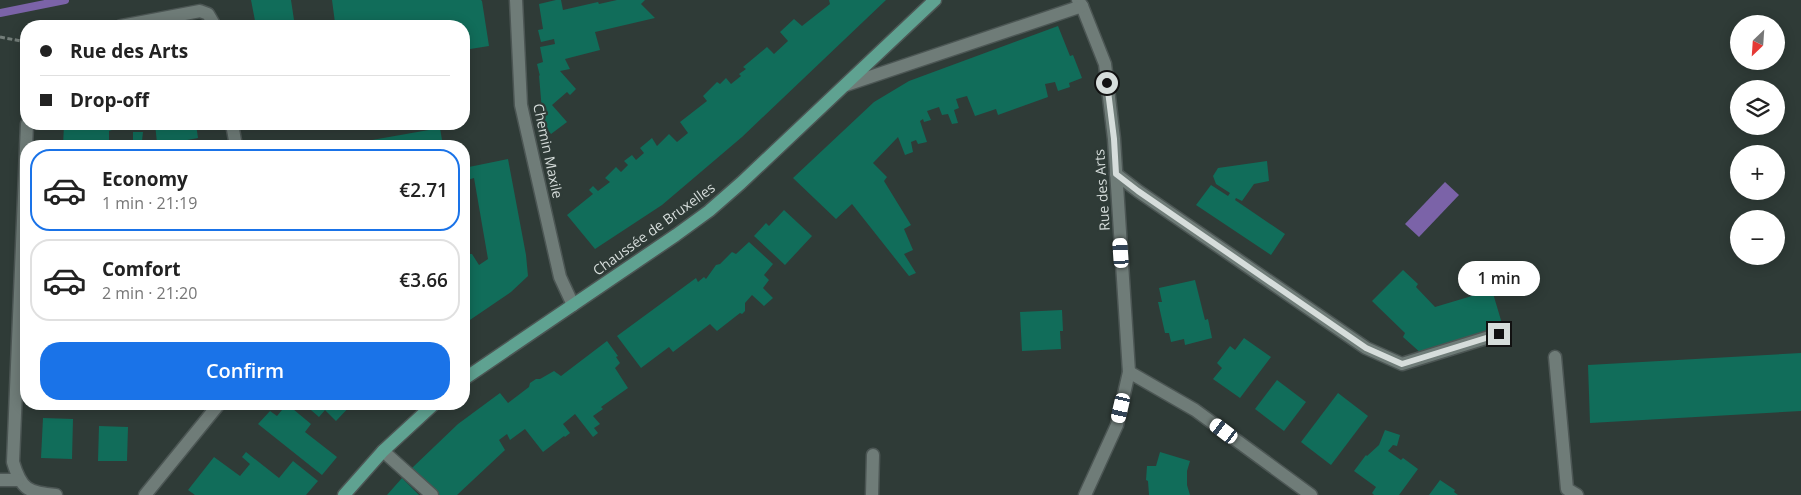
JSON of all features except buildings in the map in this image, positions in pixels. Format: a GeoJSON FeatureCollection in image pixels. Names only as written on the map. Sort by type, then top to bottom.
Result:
{"type":"FeatureCollection","features":[{"type":"Feature","properties":{"kind":"main road","name":"Chaussée de Bruxelles"},"geometry":{"type":"LineString","coordinates":[[470,375],[709,211],[935,0]]}},
{"type":"Feature","properties":{"kind":"main road"},"geometry":{"type":"LineString","coordinates":[[344,495],[384,451],[428,410]]}},
{"type":"Feature","properties":{"kind":"street","name":"Chemin Maxile"},"geometry":{"type":"LineString","coordinates":[[516,0],[521,105],[560,277],[572,305]]}},
{"type":"Feature","properties":{"kind":"street","name":"Chaussée de Bruxelles"},"geometry":{"type":"LineString","coordinates":[[846,85],[1080,3]]}},
{"type":"Feature","properties":{"kind":"street","name":"Rue des Arts"},"geometry":{"type":"LineString","coordinates":[[1080,3],[1105,64],[1114,139],[1129,372],[1117,425],[1085,495]]}},
{"type":"Feature","properties":{"kind":"street"},"geometry":{"type":"LineString","coordinates":[[153,20],[200,11],[208,14],[212,20]]}},
{"type":"Feature","properties":{"kind":"street"},"geometry":{"type":"LineString","coordinates":[[1116,174],[1366,348],[1402,364],[1499,334]]}},
{"type":"Feature","properties":{"kind":"street"},"geometry":{"type":"LineString","coordinates":[[20,293],[13,462],[18,480],[28,489],[40,494],[56,495]]}},
{"type":"Feature","properties":{"kind":"street"},"geometry":{"type":"LineString","coordinates":[[1555,357],[1567,489],[1577,495]]}},
{"type":"Feature","properties":{"kind":"street"},"geometry":{"type":"LineString","coordinates":[[1129,372],[1195,410],[1311,495]]}},
{"type":"Feature","properties":{"kind":"street"},"geometry":{"type":"LineString","coordinates":[[146,495],[214,410]]}},
{"type":"Feature","properties":{"kind":"street"},"geometry":{"type":"LineString","coordinates":[[384,451],[432,495]]}},
{"type":"Feature","properties":{"kind":"street"},"geometry":{"type":"LineString","coordinates":[[872,495],[873,455]]}},
{"type":"Feature","properties":{"kind":"street"},"geometry":{"type":"LineString","coordinates":[[0,480],[18,480]]}},
{"type":"Feature","properties":{"kind":"path"},"geometry":{"type":"LineString","coordinates":[[0,37],[20,41]]}},
{"type":"Feature","properties":{"kind":"shaded area"},"geometry":{"type":"Polygon","coordinates":[[[1445,182],[1459,195],[1419,237],[1405,224],[1445,182]]]}},
{"type":"Feature","properties":{"kind":"waterway"},"geometry":{"type":"LineString","coordinates":[[0,13],[65,0]]}},
{"type":"Feature","properties":{"kind":"route"},"geometry":{"type":"LineString","coordinates":[[1107,83],[1116,174],[1366,348],[1402,364],[1499,334]]}}]}
